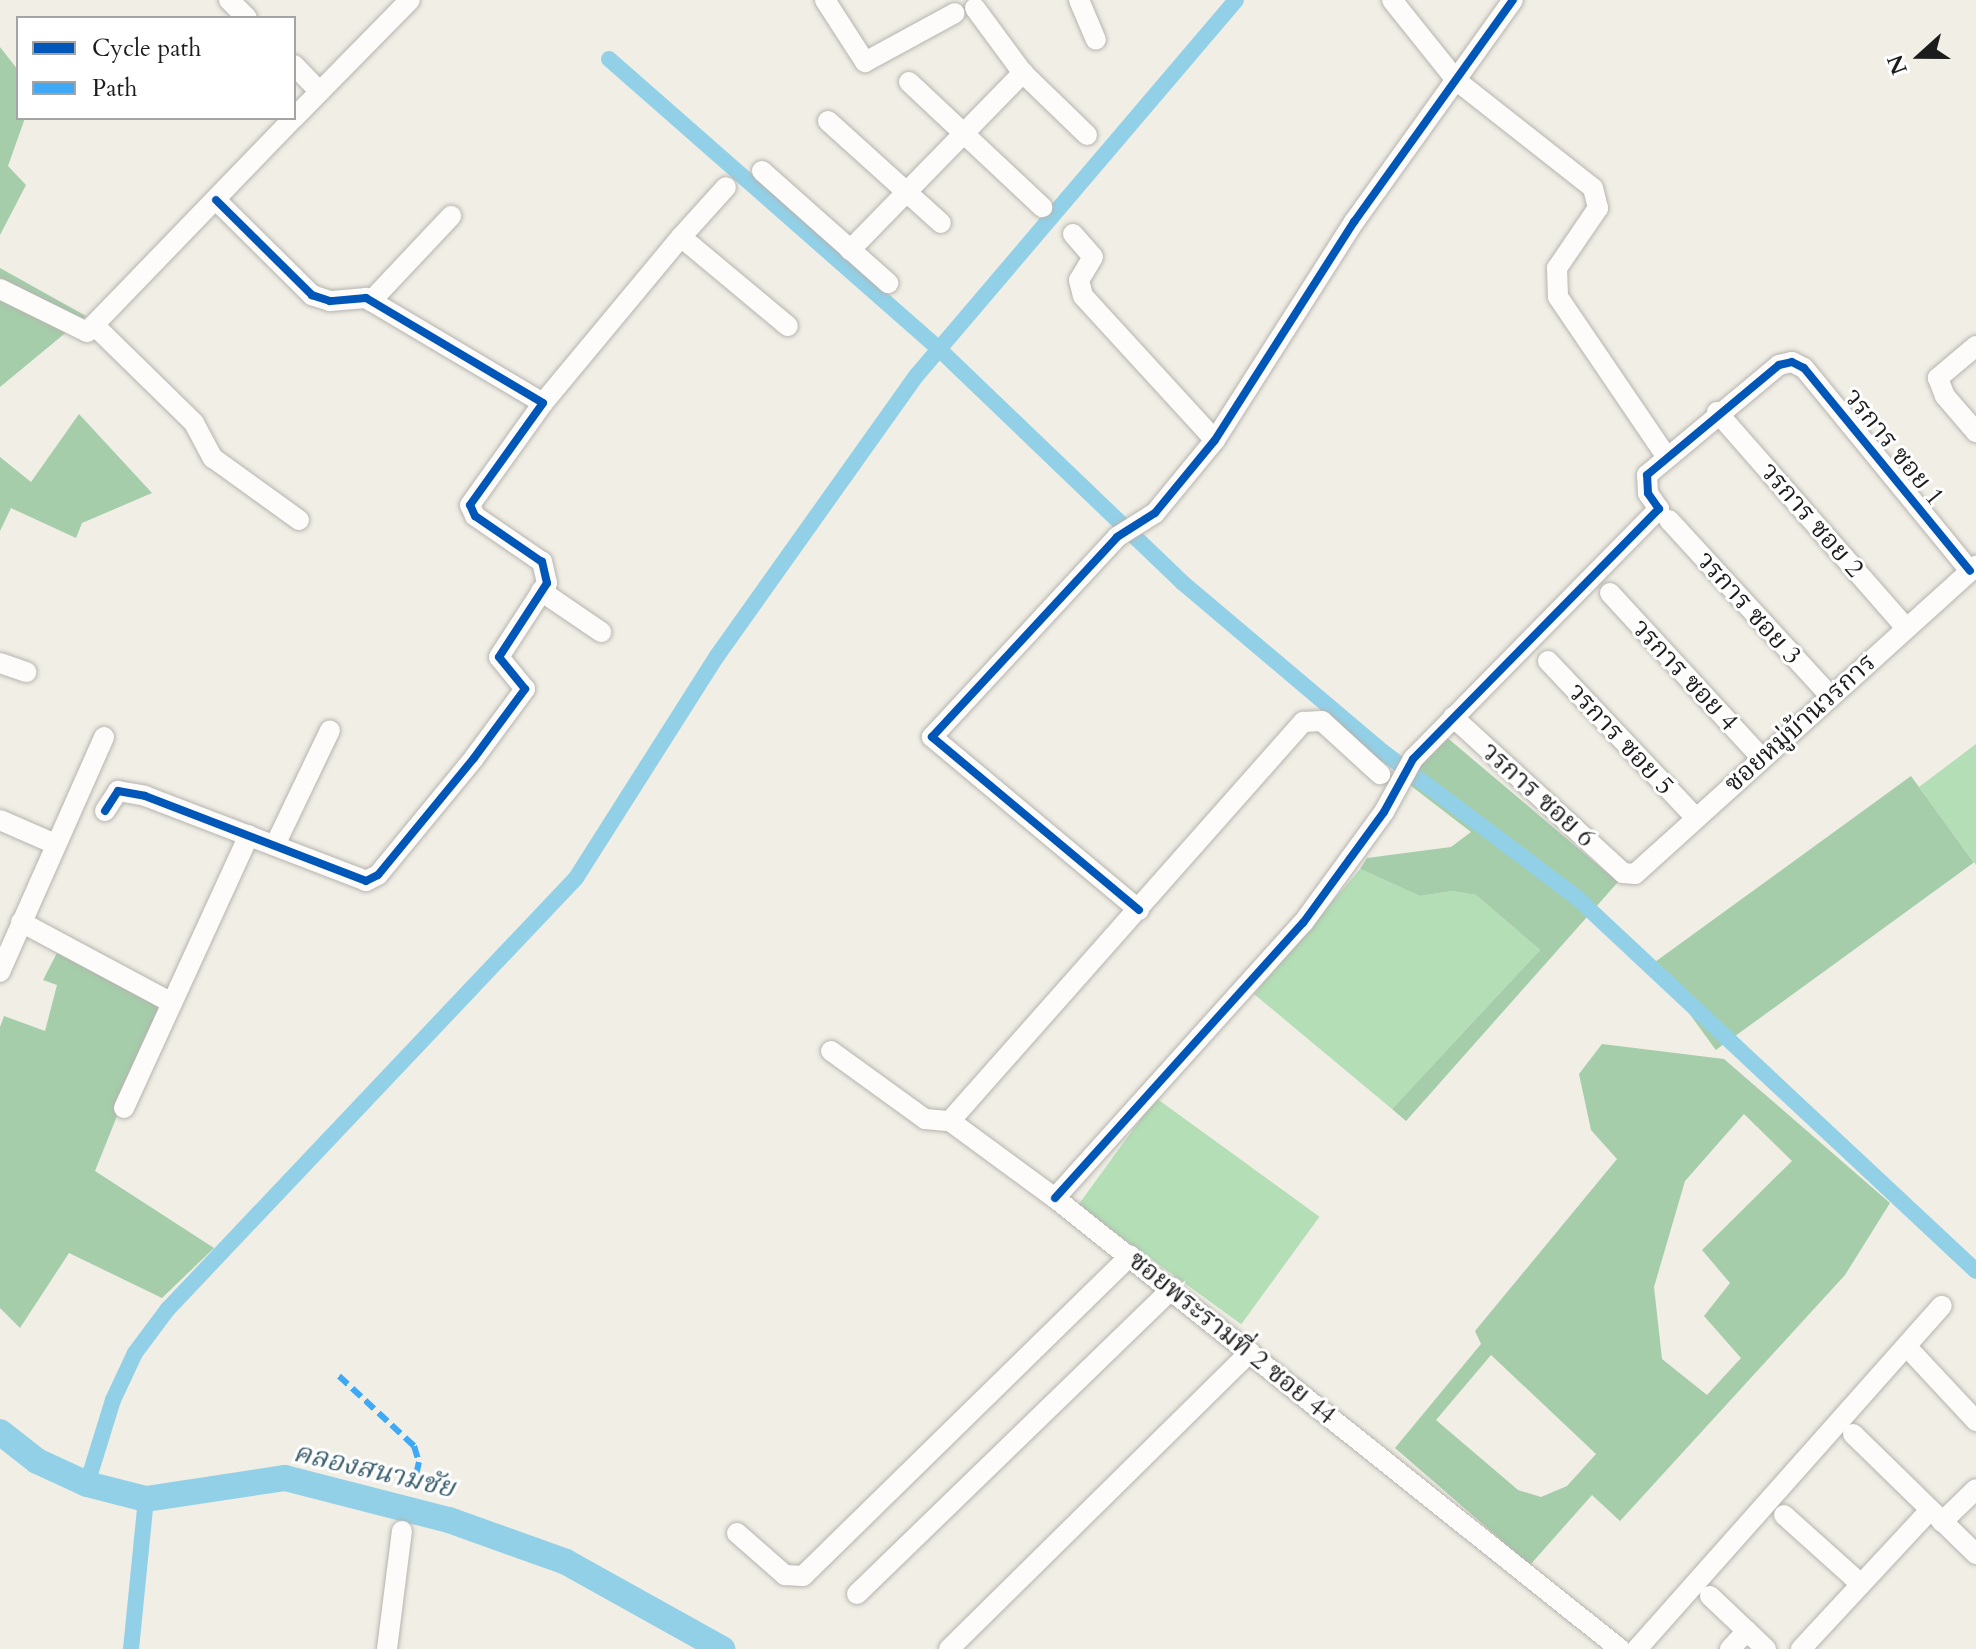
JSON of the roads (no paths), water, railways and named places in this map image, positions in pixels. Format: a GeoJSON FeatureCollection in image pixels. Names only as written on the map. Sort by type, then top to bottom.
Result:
{"type":"FeatureCollection","features":[{"type":"Feature","properties":{"kind":"street"},"geometry":{"type":"LineString","coordinates":[[229,0],[245,16]]}},
{"type":"Feature","properties":{"kind":"street"},"geometry":{"type":"LineString","coordinates":[[296,116],[410,0]]}},
{"type":"Feature","properties":{"kind":"street"},"geometry":{"type":"LineString","coordinates":[[825,0],[865,62],[964,5],[1023,73],[1087,135]]}},
{"type":"Feature","properties":{"kind":"street"},"geometry":{"type":"LineString","coordinates":[[1079,0],[1096,40]]}},
{"type":"Feature","properties":{"kind":"street"},"geometry":{"type":"LineString","coordinates":[[1392,0],[1457,81],[1593,188],[1598,208],[1557,268],[1558,297],[1666,456],[1717,412]]}},
{"type":"Feature","properties":{"kind":"street"},"geometry":{"type":"LineString","coordinates":[[1139,910],[932,737],[1117,537],[1155,513],[1215,440],[1345,234],[1513,0]]}},
{"type":"Feature","properties":{"kind":"street"},"geometry":{"type":"LineString","coordinates":[[296,67],[319,91]]}},
{"type":"Feature","properties":{"kind":"street"},"geometry":{"type":"LineString","coordinates":[[850,250],[1023,73]]}},
{"type":"Feature","properties":{"kind":"street"},"geometry":{"type":"LineString","coordinates":[[909,82],[1042,207]]}},
{"type":"Feature","properties":{"kind":"street"},"geometry":{"type":"LineString","coordinates":[[0,289],[87,332],[292,120]]}},
{"type":"Feature","properties":{"kind":"street"},"geometry":{"type":"LineString","coordinates":[[828,121],[941,223]]}},
{"type":"Feature","properties":{"kind":"street"},"geometry":{"type":"LineString","coordinates":[[762,171],[888,283]]}},
{"type":"Feature","properties":{"kind":"street"},"geometry":{"type":"LineString","coordinates":[[105,811],[114,793],[123,791],[249,835],[355,880],[378,875],[525,689],[499,657],[541,591],[548,573],[542,562],[475,516],[470,505],[543,403],[726,187]]}},
{"type":"Feature","properties":{"kind":"street"},"geometry":{"type":"LineString","coordinates":[[216,200],[312,295],[321,300],[356,297],[371,301],[543,403]]}},
{"type":"Feature","properties":{"kind":"street"},"geometry":{"type":"LineString","coordinates":[[371,301],[451,216]]}},
{"type":"Feature","properties":{"kind":"street"},"geometry":{"type":"LineString","coordinates":[[1073,234],[1093,257],[1079,280],[1083,296],[1215,440]]}},
{"type":"Feature","properties":{"kind":"street"},"geometry":{"type":"LineString","coordinates":[[681,237],[788,326]]}},
{"type":"Feature","properties":{"kind":"street"},"geometry":{"type":"LineString","coordinates":[[94,325],[194,423],[213,458],[299,520]]}},
{"type":"Feature","properties":{"kind":"street"},"geometry":{"type":"LineString","coordinates":[[1976,346],[1938,378],[1945,396],[1976,432]]}},
{"type":"Feature","properties":{"kind":"street","name":"วรการ ซอย 1"},"geometry":{"type":"LineString","coordinates":[[1717,412],[1779,365],[1792,362],[1804,368],[1973,569]]}},
{"type":"Feature","properties":{"kind":"street","name":"วรการ ซอย 2"},"geometry":{"type":"LineString","coordinates":[[1717,412],[1906,628]]}},
{"type":"Feature","properties":{"kind":"street","name":"วรการ ซอย 3"},"geometry":{"type":"LineString","coordinates":[[1666,456],[1647,475],[1648,493],[1830,696]]}},
{"type":"Feature","properties":{"kind":"street"},"geometry":{"type":"LineString","coordinates":[[1055,1198],[1303,923],[1384,812],[1408,768],[1453,717],[1664,514]]}},
{"type":"Feature","properties":{"kind":"street","name":"ซอยหมู่บ้านวรการ"},"geometry":{"type":"LineString","coordinates":[[1623,873],[1635,874],[1647,866],[1760,756],[1973,569]]}},
{"type":"Feature","properties":{"kind":"street"},"geometry":{"type":"LineString","coordinates":[[541,591],[601,632]]}},
{"type":"Feature","properties":{"kind":"street","name":"วรการ ซอย 4"},"geometry":{"type":"LineString","coordinates":[[1610,593],[1760,756]]}},
{"type":"Feature","properties":{"kind":"street","name":"วรการ ซอย 5"},"geometry":{"type":"LineString","coordinates":[[1548,661],[1695,817]]}},
{"type":"Feature","properties":{"kind":"street"},"geometry":{"type":"LineString","coordinates":[[0,663],[26,672]]}},
{"type":"Feature","properties":{"kind":"street","name":"วรการ ซอย 6"},"geometry":{"type":"LineString","coordinates":[[1453,717],[1623,873]]}},
{"type":"Feature","properties":{"kind":"street"},"geometry":{"type":"LineString","coordinates":[[950,1121],[1303,722],[1322,721],[1380,774]]}},
{"type":"Feature","properties":{"kind":"street"},"geometry":{"type":"LineString","coordinates":[[275,845],[330,730]]}},
{"type":"Feature","properties":{"kind":"street"},"geometry":{"type":"LineString","coordinates":[[0,972],[104,737]]}},
{"type":"Feature","properties":{"kind":"street"},"geometry":{"type":"LineString","coordinates":[[0,820],[55,844]]}},
{"type":"Feature","properties":{"kind":"street"},"geometry":{"type":"LineString","coordinates":[[124,1108],[249,835]]}},
{"type":"Feature","properties":{"kind":"street"},"geometry":{"type":"LineString","coordinates":[[21,922],[172,1003]]}},
{"type":"Feature","properties":{"kind":"street","name":"ซอยพระรามที่ 2 ซอย 44"},"geometry":{"type":"LineString","coordinates":[[831,1051],[925,1119],[950,1121],[1055,1198],[1173,1288],[1620,1649]]}},
{"type":"Feature","properties":{"kind":"street"},"geometry":{"type":"LineString","coordinates":[[737,1533],[785,1575],[803,1576],[1130,1256]]}},
{"type":"Feature","properties":{"kind":"street"},"geometry":{"type":"LineString","coordinates":[[857,1594],[1173,1288]]}},
{"type":"Feature","properties":{"kind":"street"},"geometry":{"type":"LineString","coordinates":[[1637,1649],[1908,1348],[1942,1306]]}},
{"type":"Feature","properties":{"kind":"street"},"geometry":{"type":"LineString","coordinates":[[1908,1348],[1974,1429]]}},
{"type":"Feature","properties":{"kind":"street"},"geometry":{"type":"LineString","coordinates":[[949,1649],[1250,1352]]}},
{"type":"Feature","properties":{"kind":"street"},"geometry":{"type":"LineString","coordinates":[[1853,1434],[1976,1554]]}},
{"type":"Feature","properties":{"kind":"street"},"geometry":{"type":"LineString","coordinates":[[1801,1649],[1861,1584],[1936,1516],[1976,1489]]}},
{"type":"Feature","properties":{"kind":"street"},"geometry":{"type":"LineString","coordinates":[[1784,1515],[1861,1584]]}},
{"type":"Feature","properties":{"kind":"street"},"geometry":{"type":"LineString","coordinates":[[387,1649],[402,1531]]}},
{"type":"Feature","properties":{"kind":"street"},"geometry":{"type":"LineString","coordinates":[[1710,1596],[1766,1649]]}},
{"type":"Feature","properties":{"kind":"street"},"geometry":{"type":"LineString","coordinates":[[1730,1649],[1747,1631]]}},
{"type":"Feature","properties":{"kind":"waterway"},"geometry":{"type":"LineString","coordinates":[[87,1484],[113,1400],[135,1353],[167,1310],[576,878],[717,656],[917,375],[1236,0]]}},
{"type":"Feature","properties":{"kind":"waterway"},"geometry":{"type":"LineString","coordinates":[[609,59],[939,349],[1183,583],[1383,752],[1575,896],[1976,1271]]}},
{"type":"Feature","properties":{"kind":"waterway","name":"คลองสนามชัย"},"geometry":{"type":"LineString","coordinates":[[0,1432],[37,1461],[87,1484],[146,1499],[285,1478],[449,1520],[566,1562],[722,1649]]}},
{"type":"Feature","properties":{"kind":"waterway"},"geometry":{"type":"LineString","coordinates":[[131,1649],[146,1499]]}}]}
